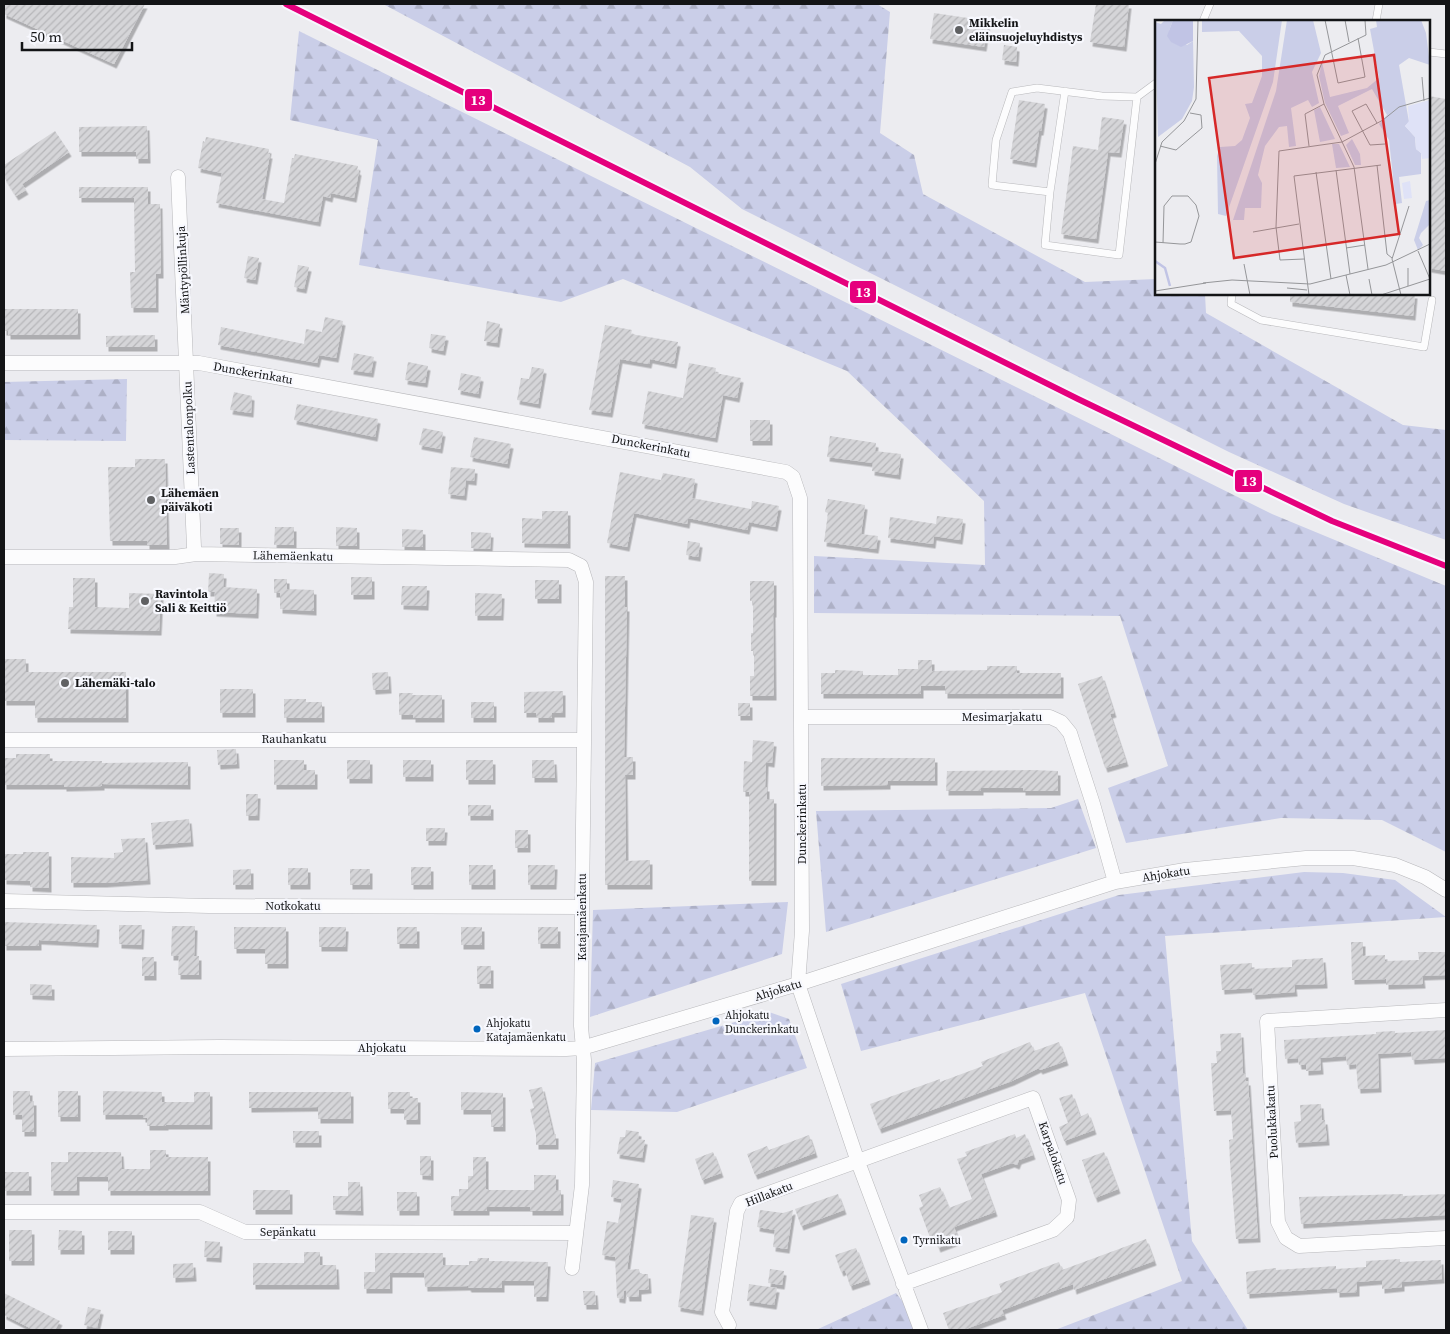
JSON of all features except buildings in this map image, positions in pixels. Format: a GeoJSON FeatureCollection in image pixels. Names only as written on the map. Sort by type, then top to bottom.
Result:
{"type":"FeatureCollection","features":[{"type":"Feature","properties":{"kind":"street","name":"Mäntypöllinkuja"},"geometry":{"type":"LineString","coordinates":[[178,177],[187,362]]}},
{"type":"Feature","properties":{"kind":"street","name":"Lastentalonpolku"},"geometry":{"type":"LineString","coordinates":[[187,362],[194,547],[196,554]]}},
{"type":"Feature","properties":{"kind":"street","name":"Dunckerinkatu"},"geometry":{"type":"LineString","coordinates":[[4,363],[200,363],[602,436],[786,472],[793,477],[800,498],[802,931],[798,984]]}},
{"type":"Feature","properties":{"kind":"street","name":"Lähemäenkatu"},"geometry":{"type":"LineString","coordinates":[[4,557],[175,557],[196,554],[569,560],[581,566]]}},
{"type":"Feature","properties":{"kind":"street","name":"Katajamäenkatu"},"geometry":{"type":"LineString","coordinates":[[572,1268],[582,1185],[584,1060],[582,1048],[582,907],[586,582],[581,566]]}},
{"type":"Feature","properties":{"kind":"street","name":"Mesimarjakatu"},"geometry":{"type":"LineString","coordinates":[[801,717],[1050,716],[1062,722],[1070,734],[1115,882]]}},
{"type":"Feature","properties":{"kind":"street","name":"Rauhankatu"},"geometry":{"type":"LineString","coordinates":[[4,740],[584,740]]}},
{"type":"Feature","properties":{"kind":"street","name":"Ahjokatu"},"geometry":{"type":"LineString","coordinates":[[4,1049],[230,1047],[582,1048],[798,984],[1115,882],[1204,868],[1306,858],[1354,858],[1395,866],[1425,877],[1446,890]]}},
{"type":"Feature","properties":{"kind":"street","name":"Notkokatu"},"geometry":{"type":"LineString","coordinates":[[4,901],[209,906],[582,907]]}},
{"type":"Feature","properties":{"kind":"street"},"geometry":{"type":"LineString","coordinates":[[798,984],[858,1162],[921,1330]]}},
{"type":"Feature","properties":{"kind":"street","name":"Puolukkakatu"},"geometry":{"type":"LineString","coordinates":[[1446,1010],[1266,1020],[1278,1222],[1286,1238],[1299,1246],[1446,1238]]}},
{"type":"Feature","properties":{"kind":"street","name":"Karpalokatu"},"geometry":{"type":"LineString","coordinates":[[858,1162],[1033,1098],[1069,1200],[1067,1217],[1053,1230],[903,1284]]}},
{"type":"Feature","properties":{"kind":"street","name":"Hillakatu"},"geometry":{"type":"LineString","coordinates":[[729,1325],[722,1312],[737,1211],[742,1203],[858,1162]]}},
{"type":"Feature","properties":{"kind":"street","name":"Sepänkatu"},"geometry":{"type":"LineString","coordinates":[[4,1212],[200,1212],[244,1232],[576,1233]]}},
{"type":"Feature","properties":{"kind":"lane"},"geometry":{"type":"LineString","coordinates":[[1203,20],[1210,4]]}},
{"type":"Feature","properties":{"kind":"lane"},"geometry":{"type":"LineString","coordinates":[[1376,20],[1379,4]]}},
{"type":"Feature","properties":{"kind":"lane"},"geometry":{"type":"LineString","coordinates":[[1430,52],[1446,54]]}},
{"type":"Feature","properties":{"kind":"lane"},"geometry":{"type":"LineString","coordinates":[[1050,192],[992,185],[996,140],[1012,92],[1037,88],[1102,96],[1137,97],[1155,85]]}},
{"type":"Feature","properties":{"kind":"lane"},"geometry":{"type":"LineString","coordinates":[[1065,92],[1044,245],[1119,255],[1137,97]]}},
{"type":"Feature","properties":{"kind":"lane"},"geometry":{"type":"LineString","coordinates":[[1232,295],[1231,304],[1261,320],[1424,347],[1432,300]]}},
{"type":"Feature","properties":{"kind":"green space"},"geometry":{"type":"Polygon","coordinates":[[[383,4],[877,4],[890,12],[880,133],[914,155],[923,194],[1085,282],[1155,279],[1155,295],[1205,295],[1206,313],[1403,425],[1446,430],[1446,540],[1344,504],[1229,452],[742,209],[690,167],[383,4]]]}},
{"type":"Feature","properties":{"kind":"green space"},"geometry":{"type":"Polygon","coordinates":[[[299,31],[1272,514],[1446,586],[1446,852],[1382,820],[1281,818],[1126,843],[1108,788],[1168,766],[1120,616],[814,613],[814,556],[985,565],[984,501],[847,371],[623,279],[561,302],[359,265],[378,140],[290,120],[299,31]]]}},
{"type":"Feature","properties":{"kind":"green space"},"geometry":{"type":"Polygon","coordinates":[[[127,379],[126,441],[4,440],[4,382],[127,379]]]}},
{"type":"Feature","properties":{"kind":"green space"},"geometry":{"type":"Polygon","coordinates":[[[1078,799],[1096,848],[826,932],[816,811],[1051,808],[1078,799]]]}},
{"type":"Feature","properties":{"kind":"green space"},"geometry":{"type":"Polygon","coordinates":[[[1304,872],[1343,873],[1395,880],[1446,917],[1165,936],[1192,1241],[1248,1330],[1055,1330],[1182,1281],[1085,993],[861,1051],[841,984],[1119,895],[1304,872]]]}},
{"type":"Feature","properties":{"kind":"green space"},"geometry":{"type":"Polygon","coordinates":[[[788,902],[782,954],[590,1017],[593,910],[788,902]]]}},
{"type":"Feature","properties":{"kind":"green space"},"geometry":{"type":"Polygon","coordinates":[[[769,1012],[789,1019],[807,1068],[677,1112],[591,1110],[595,1063],[769,1012]]]}},
{"type":"Feature","properties":{"kind":"green space"},"geometry":{"type":"Polygon","coordinates":[[[896,1293],[925,1330],[816,1330],[896,1293]]]}},
{"type":"Feature","properties":{"kind":"transit line","name":"13"},"geometry":{"type":"LineString","coordinates":[[286,4],[1078,399],[1332,521],[1446,566]]}},
{"type":"Feature","properties":{"kind":"place","name":"Mikkelin eläinsuojeluyhdistys"},"geometry":{"type":"Point","coordinates":[959,30]}},
{"type":"Feature","properties":{"kind":"place","name":"Lähemäen päiväkoti"},"geometry":{"type":"Point","coordinates":[151,500]}},
{"type":"Feature","properties":{"kind":"place","name":"Ravintola Sali & Keittiö"},"geometry":{"type":"Point","coordinates":[145,601]}},
{"type":"Feature","properties":{"kind":"place","name":"Lähemäki-talo"},"geometry":{"type":"Point","coordinates":[65,683]}},
{"type":"Feature","properties":{"kind":"place","name":"Ahjokatu Dunckerinkatu"},"geometry":{"type":"Point","coordinates":[716,1021]}},
{"type":"Feature","properties":{"kind":"place","name":"Ahjokatu Katajamäenkatu"},"geometry":{"type":"Point","coordinates":[477,1029]}},
{"type":"Feature","properties":{"kind":"place","name":"Tyrnikatu"},"geometry":{"type":"Point","coordinates":[904,1240]}}]}
